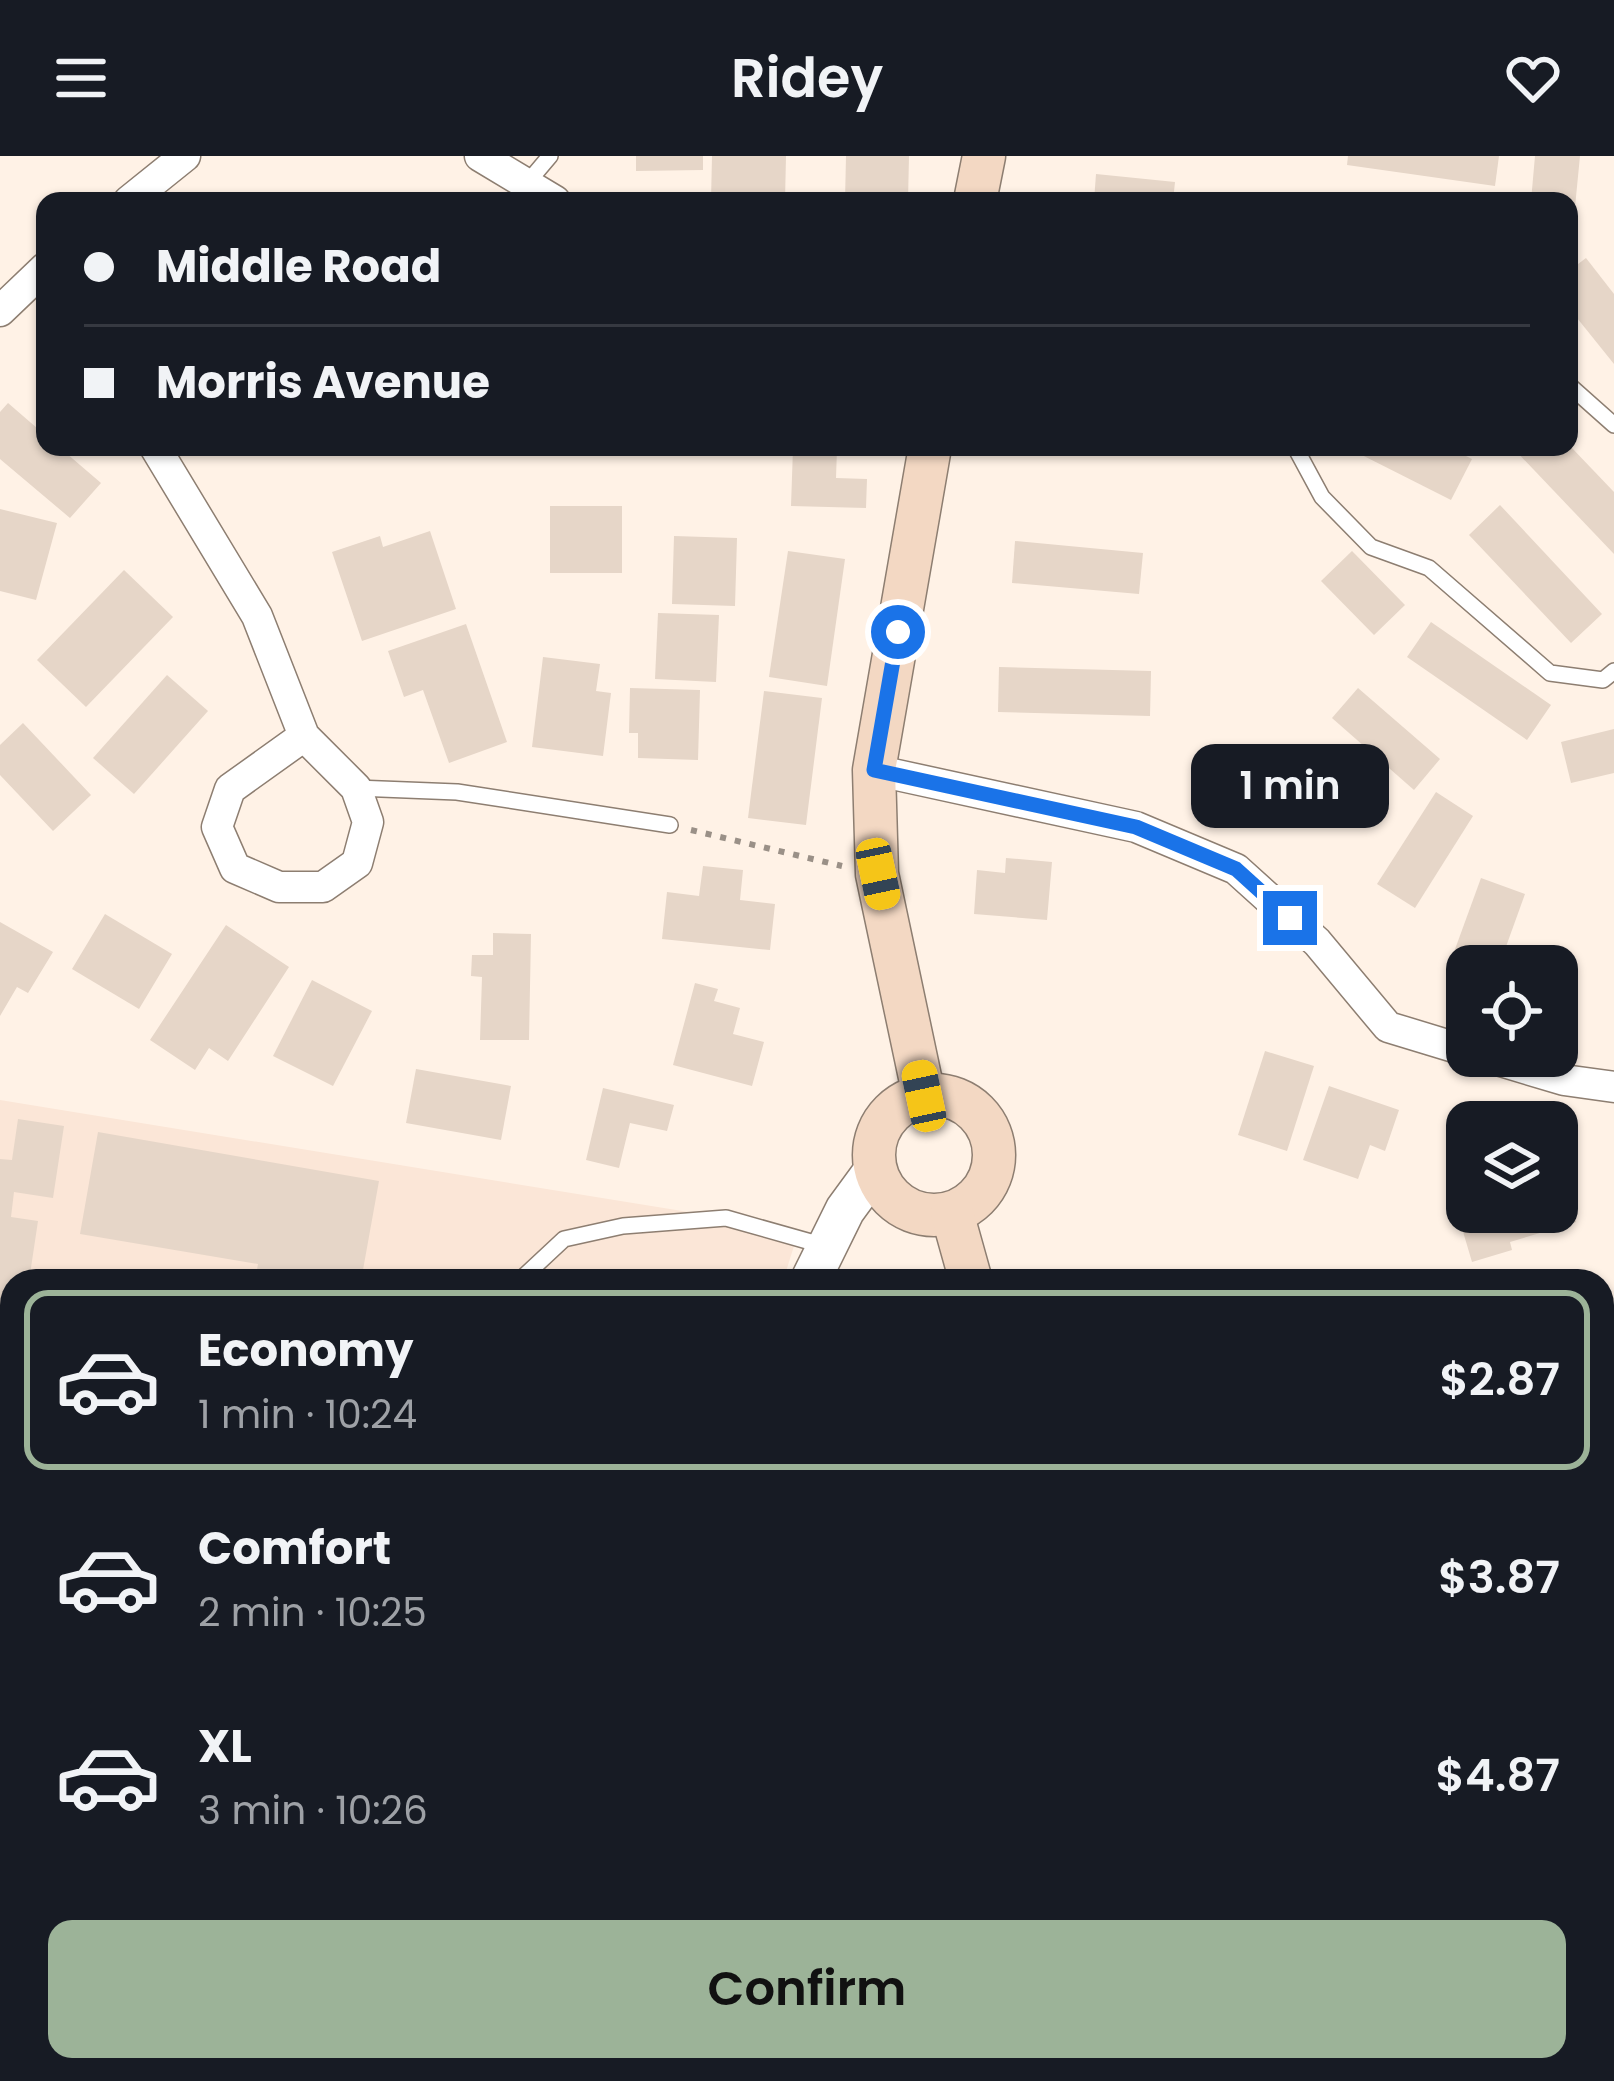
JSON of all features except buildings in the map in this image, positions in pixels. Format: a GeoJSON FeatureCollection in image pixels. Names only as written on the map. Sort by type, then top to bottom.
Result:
{"type":"FeatureCollection","features":[{"type":"Feature","properties":{"kind":"main road"},"geometry":{"type":"LineString","coordinates":[[978,192],[985,156]]}},
{"type":"Feature","properties":{"kind":"main road"},"geometry":{"type":"LineString","coordinates":[[924,1096],[878,874],[874,770],[928,456]]}},
{"type":"Feature","properties":{"kind":"main road"},"geometry":{"type":"LineString","coordinates":[[924,1096],[946,1096],[965,1103],[989,1131],[994,1151],[992,1172],[983,1191],[952,1213],[925,1216],[898,1204],[883,1189],[875,1169],[880,1128],[894,1110],[924,1096]]}},
{"type":"Feature","properties":{"kind":"main road"},"geometry":{"type":"LineString","coordinates":[[952,1213],[968,1269]]}},
{"type":"Feature","properties":{"kind":"street"},"geometry":{"type":"LineString","coordinates":[[140,192],[185,156]]}},
{"type":"Feature","properties":{"kind":"street"},"geometry":{"type":"LineString","coordinates":[[480,156],[542,192]]}},
{"type":"Feature","properties":{"kind":"street"},"geometry":{"type":"LineString","coordinates":[[0,311],[36,286]]}},
{"type":"Feature","properties":{"kind":"street"},"geometry":{"type":"LineString","coordinates":[[160,456],[257,616],[304,736],[356,788],[368,822],[357,862],[323,887],[280,887],[235,868],[217,827],[230,789],[304,736]]}},
{"type":"Feature","properties":{"kind":"street"},"geometry":{"type":"LineString","coordinates":[[874,770],[1136,827],[1236,869],[1317,942],[1388,1027],[1446,1045]]}},
{"type":"Feature","properties":{"kind":"street"},"geometry":{"type":"LineString","coordinates":[[1551,1077],[1614,1087]]}},
{"type":"Feature","properties":{"kind":"street"},"geometry":{"type":"LineString","coordinates":[[818,1263],[875,1169]]}},
{"type":"Feature","properties":{"kind":"lane"},"geometry":{"type":"LineString","coordinates":[[528,182],[550,156]]}},
{"type":"Feature","properties":{"kind":"lane"},"geometry":{"type":"LineString","coordinates":[[1578,393],[1614,425]]}},
{"type":"Feature","properties":{"kind":"lane"},"geometry":{"type":"LineString","coordinates":[[1300,456],[1322,496],[1371,547],[1430,568],[1550,674],[1604,680],[1614,671]]}},
{"type":"Feature","properties":{"kind":"lane"},"geometry":{"type":"LineString","coordinates":[[356,788],[458,792],[670,825]]}},
{"type":"Feature","properties":{"kind":"lane"},"geometry":{"type":"LineString","coordinates":[[532,1269],[564,1239],[623,1226],[726,1219],[818,1263]]}},
{"type":"Feature","properties":{"kind":"path"},"geometry":{"type":"LineString","coordinates":[[670,825],[878,874]]}},
{"type":"Feature","properties":{"kind":"shaded area"},"geometry":{"type":"Polygon","coordinates":[[[0,1100],[799,1230],[787,1269],[0,1269],[0,1100]]]}},
{"type":"Feature","properties":{"kind":"route"},"geometry":{"type":"LineString","coordinates":[[898,632],[874,770],[1136,827],[1236,869],[1290,918]]}}]}
